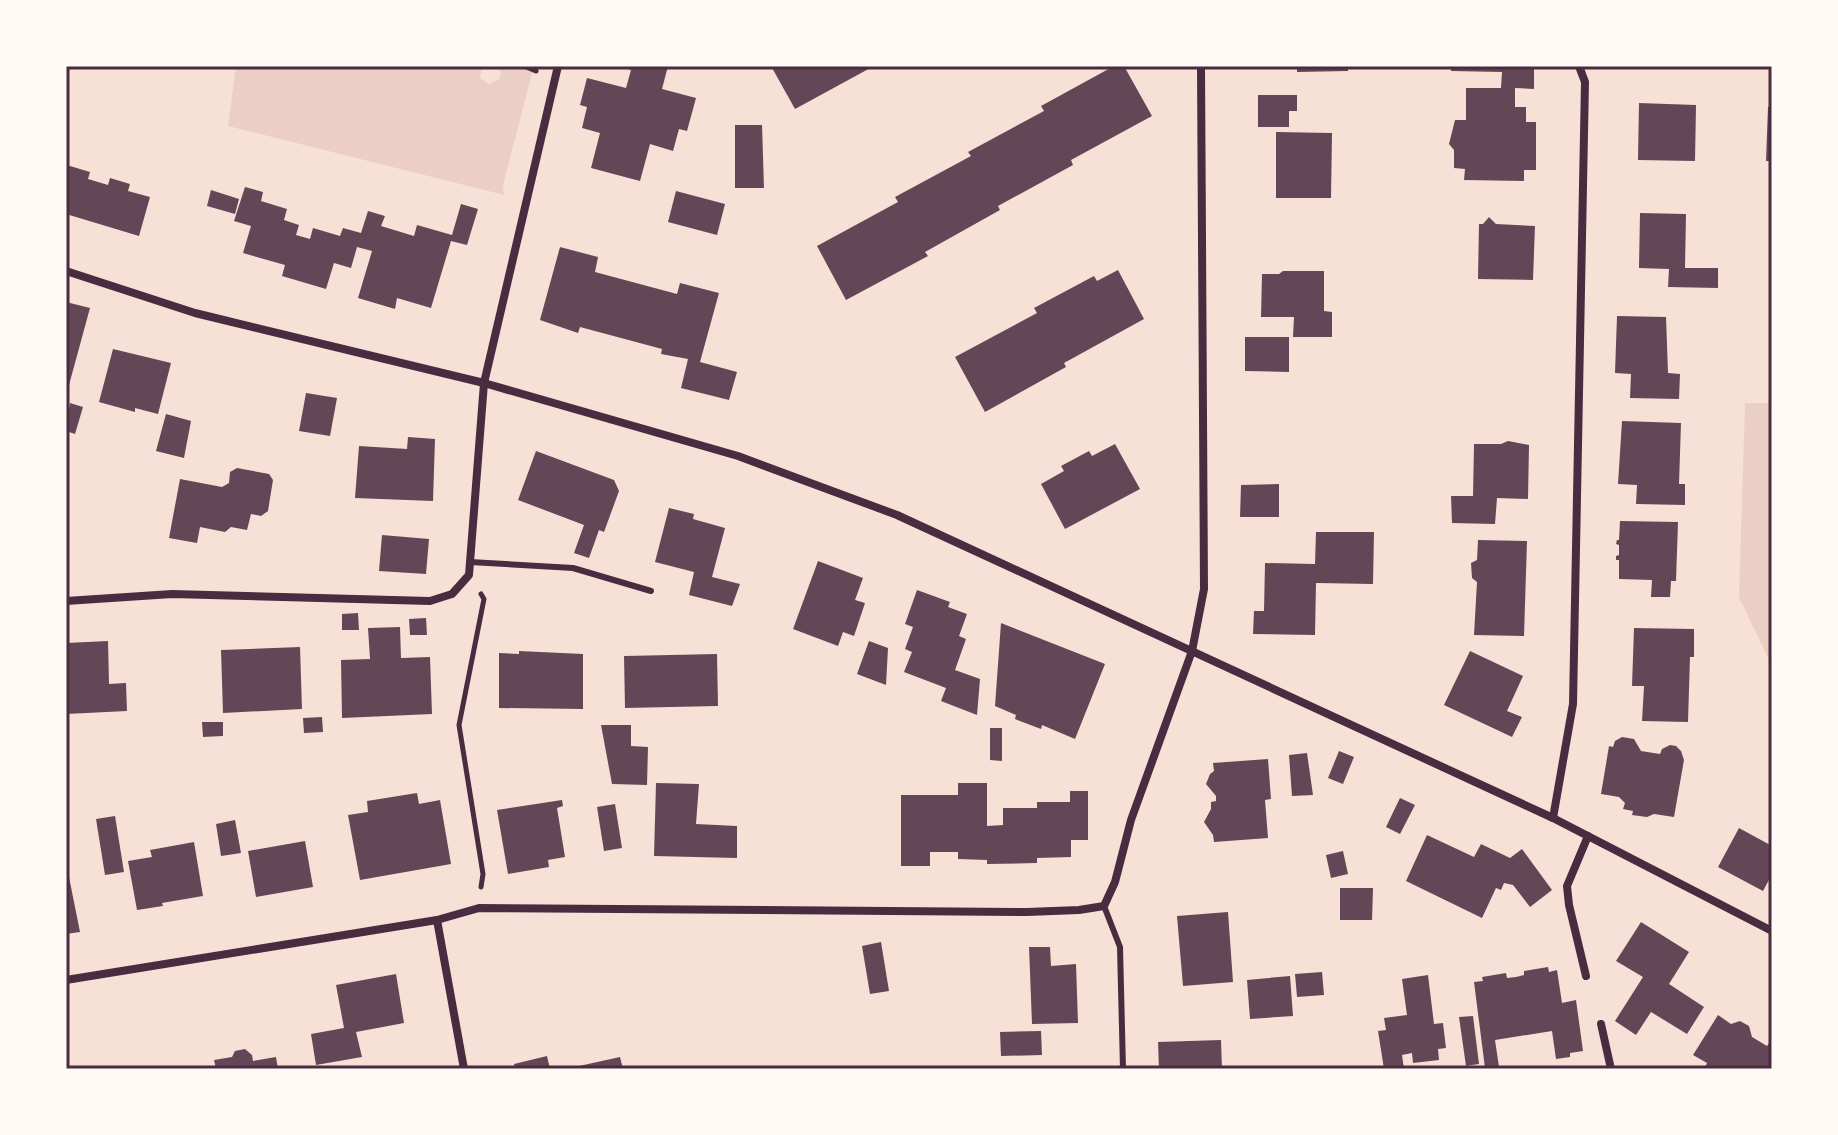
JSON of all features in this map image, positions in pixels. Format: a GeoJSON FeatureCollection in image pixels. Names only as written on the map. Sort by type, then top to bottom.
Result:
{"type":"FeatureCollection","features":[{"type":"Feature","properties":{"kind":"street"},"geometry":{"type":"LineString","coordinates":[[66,601],[172,594],[430,601],[452,594],[469,575],[484,383],[558,66]]}},
{"type":"Feature","properties":{"kind":"street"},"geometry":{"type":"LineString","coordinates":[[66,980],[437,920],[479,908],[1027,912],[1104,906],[1115,882],[1131,820],[1192,651],[1204,589],[1201,66]]}},
{"type":"Feature","properties":{"kind":"street"},"geometry":{"type":"LineString","coordinates":[[1553,818],[1573,704],[1585,82],[1579,66]]}},
{"type":"Feature","properties":{"kind":"street"},"geometry":{"type":"LineString","coordinates":[[66,271],[195,313],[484,383],[738,456],[897,515],[1553,818],[1772,931]]}},
{"type":"Feature","properties":{"kind":"street"},"geometry":{"type":"LineString","coordinates":[[1586,976],[1567,886],[1588,836]]}},
{"type":"Feature","properties":{"kind":"street"},"geometry":{"type":"LineString","coordinates":[[437,920],[464,1069]]}},
{"type":"Feature","properties":{"kind":"street"},"geometry":{"type":"LineString","coordinates":[[1601,1024],[1611,1069]]}},
{"type":"Feature","properties":{"kind":"lane"},"geometry":{"type":"LineString","coordinates":[[470,562],[573,568],[651,591]]}},
{"type":"Feature","properties":{"kind":"lane"},"geometry":{"type":"LineString","coordinates":[[1104,906],[1120,947],[1123,1069]]}},
{"type":"Feature","properties":{"kind":"path"},"geometry":{"type":"LineString","coordinates":[[469,575],[484,599],[459,725],[483,874],[479,908]]}},
{"type":"Feature","properties":{"kind":"shaded area"},"geometry":{"type":"Polygon","coordinates":[[[236,66],[482,66],[480,78],[489,84],[499,79],[501,72],[498,66],[534,66],[503,185],[504,195],[228,126],[236,66]]]}},
{"type":"Feature","properties":{"kind":"shaded area"},"geometry":{"type":"Polygon","coordinates":[[[1745,403],[1772,403],[1772,666],[1739,597],[1745,403]]]}},
{"type":"Feature","properties":{"kind":"building"},"geometry":{"type":"Polygon","coordinates":[[[618,66],[668,66],[662,89],[696,98],[687,131],[679,129],[673,151],[650,144],[640,181],[591,168],[600,133],[582,128],[587,107],[580,105],[587,78],[626,88],[631,70],[618,66]]]}},
{"type":"Feature","properties":{"kind":"building"},"geometry":{"type":"Polygon","coordinates":[[[771,66],[874,66],[795,109],[771,66]]]}},
{"type":"Feature","properties":{"kind":"building"},"geometry":{"type":"Polygon","coordinates":[[[1114,66],[1124,66],[1152,116],[1071,160],[1073,165],[998,206],[1000,210],[925,252],[928,256],[846,300],[817,246],[898,202],[895,197],[971,156],[968,152],[1044,111],[1041,106],[1114,66]]]}},
{"type":"Feature","properties":{"kind":"building"},"geometry":{"type":"Polygon","coordinates":[[[1297,66],[1348,66],[1348,71],[1297,72],[1297,66]]]}},
{"type":"Feature","properties":{"kind":"building"},"geometry":{"type":"Polygon","coordinates":[[[1451,66],[1534,66],[1534,89],[1515,88],[1515,107],[1526,107],[1526,122],[1536,122],[1536,170],[1524,170],[1524,181],[1464,180],[1465,169],[1454,168],[1454,150],[1449,144],[1455,120],[1466,120],[1466,88],[1501,88],[1502,72],[1451,71],[1451,66]]]}},
{"type":"Feature","properties":{"kind":"building"},"geometry":{"type":"Polygon","coordinates":[[[1258,95],[1297,95],[1297,111],[1289,111],[1289,127],[1258,127],[1258,95]]]}},
{"type":"Feature","properties":{"kind":"building"},"geometry":{"type":"Polygon","coordinates":[[[1639,103],[1696,105],[1695,161],[1638,160],[1639,103]]]}},
{"type":"Feature","properties":{"kind":"building"},"geometry":{"type":"Polygon","coordinates":[[[1768,107],[1772,107],[1772,161],[1766,161],[1768,107]]]}},
{"type":"Feature","properties":{"kind":"building"},"geometry":{"type":"Polygon","coordinates":[[[735,125],[762,125],[764,188],[735,188],[735,125]]]}},
{"type":"Feature","properties":{"kind":"building"},"geometry":{"type":"Polygon","coordinates":[[[1276,132],[1332,133],[1331,198],[1276,198],[1276,132]]]}},
{"type":"Feature","properties":{"kind":"building"},"geometry":{"type":"Polygon","coordinates":[[[66,167],[90,172],[88,179],[108,185],[110,178],[130,184],[128,191],[150,197],[139,236],[66,214],[66,167]]]}},
{"type":"Feature","properties":{"kind":"building"},"geometry":{"type":"Polygon","coordinates":[[[245,187],[263,192],[261,201],[287,209],[284,220],[299,225],[296,235],[310,239],[313,228],[340,236],[343,228],[361,233],[368,211],[385,216],[381,226],[414,236],[417,225],[452,235],[461,204],[478,209],[467,245],[451,241],[431,308],[397,298],[395,309],[358,298],[372,251],[357,247],[351,268],[334,263],[326,289],[282,276],[285,265],[243,253],[251,226],[234,221],[245,187]]]}},
{"type":"Feature","properties":{"kind":"building"},"geometry":{"type":"Polygon","coordinates":[[[211,190],[239,199],[235,214],[207,206],[211,190]]]}},
{"type":"Feature","properties":{"kind":"building"},"geometry":{"type":"Polygon","coordinates":[[[676,191],[725,204],[717,235],[668,222],[676,191]]]}},
{"type":"Feature","properties":{"kind":"building"},"geometry":{"type":"Polygon","coordinates":[[[1640,213],[1686,214],[1685,268],[1718,268],[1718,288],[1668,287],[1669,269],[1639,268],[1640,213]]]}},
{"type":"Feature","properties":{"kind":"building"},"geometry":{"type":"Polygon","coordinates":[[[1489,217],[1496,224],[1535,226],[1533,280],[1478,279],[1479,224],[1489,217]]]}},
{"type":"Feature","properties":{"kind":"building"},"geometry":{"type":"Polygon","coordinates":[[[560,247],[598,257],[595,272],[677,294],[680,283],[719,293],[700,362],[737,372],[729,400],[681,388],[688,359],[661,354],[662,349],[580,327],[578,333],[540,320],[560,247]]]}},
{"type":"Feature","properties":{"kind":"building"},"geometry":{"type":"Polygon","coordinates":[[[1118,270],[1144,319],[1064,363],[1066,367],[985,412],[955,357],[1037,313],[1034,308],[1094,276],[1097,281],[1118,270]]]}},
{"type":"Feature","properties":{"kind":"building"},"geometry":{"type":"Polygon","coordinates":[[[1283,271],[1324,271],[1324,311],[1332,312],[1332,337],[1293,337],[1294,317],[1261,317],[1262,274],[1279,274],[1283,271]]]}},
{"type":"Feature","properties":{"kind":"building"},"geometry":{"type":"Polygon","coordinates":[[[66,302],[90,308],[69,385],[66,384],[66,302]]]}},
{"type":"Feature","properties":{"kind":"building"},"geometry":{"type":"Polygon","coordinates":[[[1617,316],[1666,317],[1668,373],[1680,374],[1679,399],[1630,398],[1631,374],[1615,373],[1617,316]]]}},
{"type":"Feature","properties":{"kind":"building"},"geometry":{"type":"Polygon","coordinates":[[[1245,337],[1289,337],[1289,372],[1245,371],[1245,337]]]}},
{"type":"Feature","properties":{"kind":"building"},"geometry":{"type":"Polygon","coordinates":[[[113,349],[171,363],[158,414],[135,408],[135,412],[99,402],[113,349]]]}},
{"type":"Feature","properties":{"kind":"building"},"geometry":{"type":"Polygon","coordinates":[[[306,393],[337,398],[330,436],[299,431],[306,393]]]}},
{"type":"Feature","properties":{"kind":"building"},"geometry":{"type":"Polygon","coordinates":[[[70,403],[83,407],[75,434],[66,431],[70,403]]]}},
{"type":"Feature","properties":{"kind":"building"},"geometry":{"type":"Polygon","coordinates":[[[166,414],[191,421],[184,458],[156,451],[166,414]]]}},
{"type":"Feature","properties":{"kind":"building"},"geometry":{"type":"Polygon","coordinates":[[[1622,421],[1681,423],[1679,484],[1685,484],[1685,505],[1636,504],[1637,485],[1618,484],[1622,421]]]}},
{"type":"Feature","properties":{"kind":"building"},"geometry":{"type":"Polygon","coordinates":[[[408,437],[435,439],[433,501],[355,498],[359,446],[407,449],[408,437]]]}},
{"type":"Feature","properties":{"kind":"building"},"geometry":{"type":"Polygon","coordinates":[[[1508,441],[1529,445],[1528,499],[1497,498],[1495,524],[1452,523],[1451,496],[1473,496],[1474,444],[1508,441]]]}},
{"type":"Feature","properties":{"kind":"building"},"geometry":{"type":"Polygon","coordinates":[[[1115,444],[1140,489],[1065,529],[1041,484],[1064,471],[1061,466],[1089,451],[1092,456],[1115,444]]]}},
{"type":"Feature","properties":{"kind":"building"},"geometry":{"type":"Polygon","coordinates":[[[536,451],[614,480],[619,491],[604,532],[599,530],[589,558],[574,553],[584,525],[518,500],[536,451]]]}},
{"type":"Feature","properties":{"kind":"building"},"geometry":{"type":"Polygon","coordinates":[[[237,468],[269,474],[273,480],[268,511],[261,516],[251,514],[247,530],[231,527],[225,532],[200,527],[197,543],[169,538],[180,479],[222,487],[229,483],[230,472],[237,468]]]}},
{"type":"Feature","properties":{"kind":"building"},"geometry":{"type":"Polygon","coordinates":[[[1279,484],[1279,517],[1240,517],[1241,485],[1279,484]]]}},
{"type":"Feature","properties":{"kind":"building"},"geometry":{"type":"Polygon","coordinates":[[[669,508],[694,514],[693,519],[725,528],[712,577],[740,584],[732,606],[689,595],[694,572],[655,562],[669,508]]]}},
{"type":"Feature","properties":{"kind":"building"},"geometry":{"type":"Polygon","coordinates":[[[1620,521],[1678,522],[1676,581],[1671,581],[1670,597],[1651,597],[1652,580],[1619,579],[1619,560],[1616,556],[1619,555],[1619,545],[1616,544],[1620,521]]]}},
{"type":"Feature","properties":{"kind":"building"},"geometry":{"type":"Polygon","coordinates":[[[1316,532],[1374,532],[1373,584],[1316,583],[1315,635],[1253,634],[1254,611],[1264,611],[1265,563],[1315,564],[1316,532]]]}},
{"type":"Feature","properties":{"kind":"building"},"geometry":{"type":"Polygon","coordinates":[[[382,535],[429,539],[426,574],[379,571],[382,535]]]}},
{"type":"Feature","properties":{"kind":"building"},"geometry":{"type":"Polygon","coordinates":[[[1478,540],[1527,541],[1524,636],[1474,635],[1477,582],[1472,578],[1471,563],[1477,560],[1478,540]]]}},
{"type":"Feature","properties":{"kind":"building"},"geometry":{"type":"Polygon","coordinates":[[[818,561],[863,578],[855,600],[865,603],[854,636],[843,632],[838,646],[793,629],[818,561]]]}},
{"type":"Feature","properties":{"kind":"building"},"geometry":{"type":"Polygon","coordinates":[[[917,590],[950,602],[948,607],[967,614],[959,636],[966,639],[955,670],[980,679],[977,715],[941,701],[946,688],[904,672],[912,652],[905,649],[913,627],[905,624],[917,590]]]}},
{"type":"Feature","properties":{"kind":"building"},"geometry":{"type":"Polygon","coordinates":[[[358,613],[359,630],[342,630],[342,614],[358,613]]]}},
{"type":"Feature","properties":{"kind":"building"},"geometry":{"type":"Polygon","coordinates":[[[426,618],[427,635],[410,635],[409,619],[426,618]]]}},
{"type":"Feature","properties":{"kind":"building"},"geometry":{"type":"Polygon","coordinates":[[[1001,623],[1105,664],[1075,739],[1042,725],[1041,729],[1015,719],[1016,715],[995,706],[1001,623]]]}},
{"type":"Feature","properties":{"kind":"building"},"geometry":{"type":"Polygon","coordinates":[[[400,627],[401,658],[430,657],[432,714],[342,718],[341,660],[370,659],[368,628],[400,627]]]}},
{"type":"Feature","properties":{"kind":"building"},"geometry":{"type":"Polygon","coordinates":[[[1634,628],[1694,629],[1688,722],[1642,721],[1644,686],[1632,686],[1634,628]]]}},
{"type":"Feature","properties":{"kind":"building"},"geometry":{"type":"Polygon","coordinates":[[[108,641],[109,684],[126,683],[127,711],[66,714],[66,643],[108,641]]]}},
{"type":"Feature","properties":{"kind":"building"},"geometry":{"type":"Polygon","coordinates":[[[869,641],[888,648],[886,685],[857,674],[869,641]]]}},
{"type":"Feature","properties":{"kind":"building"},"geometry":{"type":"Polygon","coordinates":[[[300,647],[302,709],[223,713],[221,650],[300,647]]]}},
{"type":"Feature","properties":{"kind":"building"},"geometry":{"type":"Polygon","coordinates":[[[519,651],[583,654],[583,709],[499,708],[499,653],[519,654],[519,651]]]}},
{"type":"Feature","properties":{"kind":"building"},"geometry":{"type":"Polygon","coordinates":[[[1470,651],[1523,676],[1507,711],[1522,717],[1512,737],[1444,705],[1470,651]]]}},
{"type":"Feature","properties":{"kind":"building"},"geometry":{"type":"Polygon","coordinates":[[[717,654],[718,706],[625,708],[624,656],[717,654]]]}},
{"type":"Feature","properties":{"kind":"building"},"geometry":{"type":"Polygon","coordinates":[[[322,717],[323,732],[304,733],[303,718],[322,717]]]}},
{"type":"Feature","properties":{"kind":"building"},"geometry":{"type":"Polygon","coordinates":[[[202,722],[223,722],[223,736],[203,737],[202,722]]]}},
{"type":"Feature","properties":{"kind":"building"},"geometry":{"type":"Polygon","coordinates":[[[601,725],[631,725],[631,746],[648,747],[647,785],[612,784],[601,725]]]}},
{"type":"Feature","properties":{"kind":"building"},"geometry":{"type":"Polygon","coordinates":[[[990,728],[1002,728],[1002,761],[990,760],[990,728]]]}},
{"type":"Feature","properties":{"kind":"building"},"geometry":{"type":"Polygon","coordinates":[[[1622,737],[1634,739],[1641,751],[1660,754],[1670,745],[1681,751],[1684,760],[1674,817],[1632,815],[1633,811],[1623,809],[1625,803],[1619,797],[1601,794],[1609,746],[1613,747],[1615,741],[1622,737]]]}},
{"type":"Feature","properties":{"kind":"building"},"geometry":{"type":"Polygon","coordinates":[[[1339,751],[1354,757],[1343,784],[1328,778],[1339,751]]]}},
{"type":"Feature","properties":{"kind":"building"},"geometry":{"type":"Polygon","coordinates":[[[1307,753],[1313,795],[1292,796],[1289,755],[1307,753]]]}},
{"type":"Feature","properties":{"kind":"building"},"geometry":{"type":"Polygon","coordinates":[[[1268,759],[1271,799],[1265,800],[1268,838],[1214,842],[1204,822],[1211,802],[1216,801],[1216,796],[1206,784],[1214,771],[1213,763],[1268,759]]]}},
{"type":"Feature","properties":{"kind":"building"},"geometry":{"type":"Polygon","coordinates":[[[656,783],[699,784],[696,824],[737,826],[737,858],[654,856],[656,783]]]}},
{"type":"Feature","properties":{"kind":"building"},"geometry":{"type":"Polygon","coordinates":[[[958,783],[987,783],[987,826],[1003,825],[1003,808],[1037,808],[1037,802],[1070,802],[1070,791],[1088,791],[1088,840],[1071,840],[1071,857],[1037,858],[1037,863],[987,864],[987,860],[958,859],[958,852],[930,852],[930,866],[901,866],[901,795],[958,795],[958,783]]]}},
{"type":"Feature","properties":{"kind":"building"},"geometry":{"type":"Polygon","coordinates":[[[417,793],[419,804],[440,800],[451,864],[360,880],[348,815],[368,812],[367,801],[417,793]]]}},
{"type":"Feature","properties":{"kind":"building"},"geometry":{"type":"Polygon","coordinates":[[[1400,798],[1415,805],[1400,834],[1386,827],[1400,798]]]}},
{"type":"Feature","properties":{"kind":"building"},"geometry":{"type":"Polygon","coordinates":[[[562,800],[563,806],[557,808],[565,857],[548,860],[549,867],[508,874],[497,810],[562,800]]]}},
{"type":"Feature","properties":{"kind":"building"},"geometry":{"type":"Polygon","coordinates":[[[615,804],[622,848],[604,851],[597,807],[615,804]]]}},
{"type":"Feature","properties":{"kind":"building"},"geometry":{"type":"Polygon","coordinates":[[[115,816],[124,872],[105,875],[96,819],[115,816]]]}},
{"type":"Feature","properties":{"kind":"building"},"geometry":{"type":"Polygon","coordinates":[[[235,820],[241,853],[221,856],[216,824],[235,820]]]}},
{"type":"Feature","properties":{"kind":"building"},"geometry":{"type":"Polygon","coordinates":[[[1739,828],[1772,846],[1772,878],[1763,891],[1718,867],[1739,828]]]}},
{"type":"Feature","properties":{"kind":"building"},"geometry":{"type":"Polygon","coordinates":[[[1427,835],[1474,857],[1481,844],[1510,858],[1522,849],[1552,890],[1530,907],[1513,885],[1504,883],[1501,890],[1496,888],[1482,918],[1406,881],[1427,835]]]}},
{"type":"Feature","properties":{"kind":"building"},"geometry":{"type":"Polygon","coordinates":[[[305,841],[313,887],[256,897],[248,851],[305,841]]]}},
{"type":"Feature","properties":{"kind":"building"},"geometry":{"type":"Polygon","coordinates":[[[194,842],[203,896],[137,910],[128,861],[152,857],[150,850],[194,842]]]}},
{"type":"Feature","properties":{"kind":"building"},"geometry":{"type":"Polygon","coordinates":[[[1343,851],[1348,874],[1331,878],[1326,855],[1343,851]]]}},
{"type":"Feature","properties":{"kind":"building"},"geometry":{"type":"Polygon","coordinates":[[[66,862],[80,932],[66,934],[66,862]]]}},
{"type":"Feature","properties":{"kind":"building"},"geometry":{"type":"Polygon","coordinates":[[[1340,888],[1373,888],[1372,920],[1340,920],[1340,888]]]}},
{"type":"Feature","properties":{"kind":"building"},"geometry":{"type":"Polygon","coordinates":[[[1228,912],[1233,982],[1183,986],[1177,916],[1228,912]]]}},
{"type":"Feature","properties":{"kind":"building"},"geometry":{"type":"Polygon","coordinates":[[[1641,922],[1689,952],[1669,984],[1704,1007],[1687,1034],[1651,1012],[1636,1035],[1615,1021],[1643,977],[1616,961],[1641,922]]]}},
{"type":"Feature","properties":{"kind":"building"},"geometry":{"type":"Polygon","coordinates":[[[881,942],[889,991],[870,994],[862,946],[881,942]]]}},
{"type":"Feature","properties":{"kind":"building"},"geometry":{"type":"Polygon","coordinates":[[[1029,947],[1050,947],[1051,966],[1076,964],[1078,1023],[1032,1024],[1029,947]]]}},
{"type":"Feature","properties":{"kind":"building"},"geometry":{"type":"Polygon","coordinates":[[[1548,967],[1549,972],[1557,970],[1562,1003],[1576,1000],[1583,1051],[1556,1059],[1552,1031],[1495,1040],[1499,1067],[1485,1068],[1474,982],[1483,981],[1482,977],[1506,973],[1507,978],[1516,977],[1524,975],[1524,971],[1548,967]]]}},
{"type":"Feature","properties":{"kind":"building"},"geometry":{"type":"Polygon","coordinates":[[[1322,972],[1324,995],[1297,997],[1295,974],[1322,972]]]}},
{"type":"Feature","properties":{"kind":"building"},"geometry":{"type":"Polygon","coordinates":[[[396,974],[404,1023],[356,1032],[362,1057],[316,1065],[311,1034],[344,1028],[336,985],[396,974]]]}},
{"type":"Feature","properties":{"kind":"building"},"geometry":{"type":"Polygon","coordinates":[[[1428,975],[1434,1024],[1443,1023],[1446,1048],[1438,1049],[1439,1060],[1413,1063],[1412,1053],[1402,1055],[1404,1069],[1384,1069],[1378,1031],[1386,1030],[1384,1018],[1407,1015],[1402,979],[1428,975]]]}},
{"type":"Feature","properties":{"kind":"building"},"geometry":{"type":"Polygon","coordinates":[[[1290,976],[1293,1016],[1250,1019],[1247,980],[1290,976]]]}},
{"type":"Feature","properties":{"kind":"building"},"geometry":{"type":"Polygon","coordinates":[[[1718,1015],[1731,1024],[1740,1021],[1749,1026],[1752,1037],[1767,1046],[1772,1039],[1772,1069],[1705,1067],[1707,1063],[1693,1055],[1718,1015]]]}},
{"type":"Feature","properties":{"kind":"building"},"geometry":{"type":"Polygon","coordinates":[[[1473,1016],[1479,1064],[1466,1066],[1459,1017],[1473,1016]]]}},
{"type":"Feature","properties":{"kind":"building"},"geometry":{"type":"Polygon","coordinates":[[[1041,1031],[1042,1055],[1001,1056],[1000,1032],[1041,1031]]]}},
{"type":"Feature","properties":{"kind":"building"},"geometry":{"type":"Polygon","coordinates":[[[1221,1040],[1222,1069],[1159,1069],[1158,1042],[1221,1040]]]}},
{"type":"Feature","properties":{"kind":"building"},"geometry":{"type":"Polygon","coordinates":[[[245,1049],[252,1055],[253,1061],[276,1057],[278,1069],[216,1069],[214,1060],[232,1057],[235,1051],[245,1049]]]}},
{"type":"Feature","properties":{"kind":"building"},"geometry":{"type":"Polygon","coordinates":[[[547,1056],[550,1069],[515,1069],[514,1064],[547,1056]]]}},
{"type":"Feature","properties":{"kind":"building"},"geometry":{"type":"Polygon","coordinates":[[[620,1057],[623,1069],[570,1069],[570,1068],[620,1057]]]}}]}
